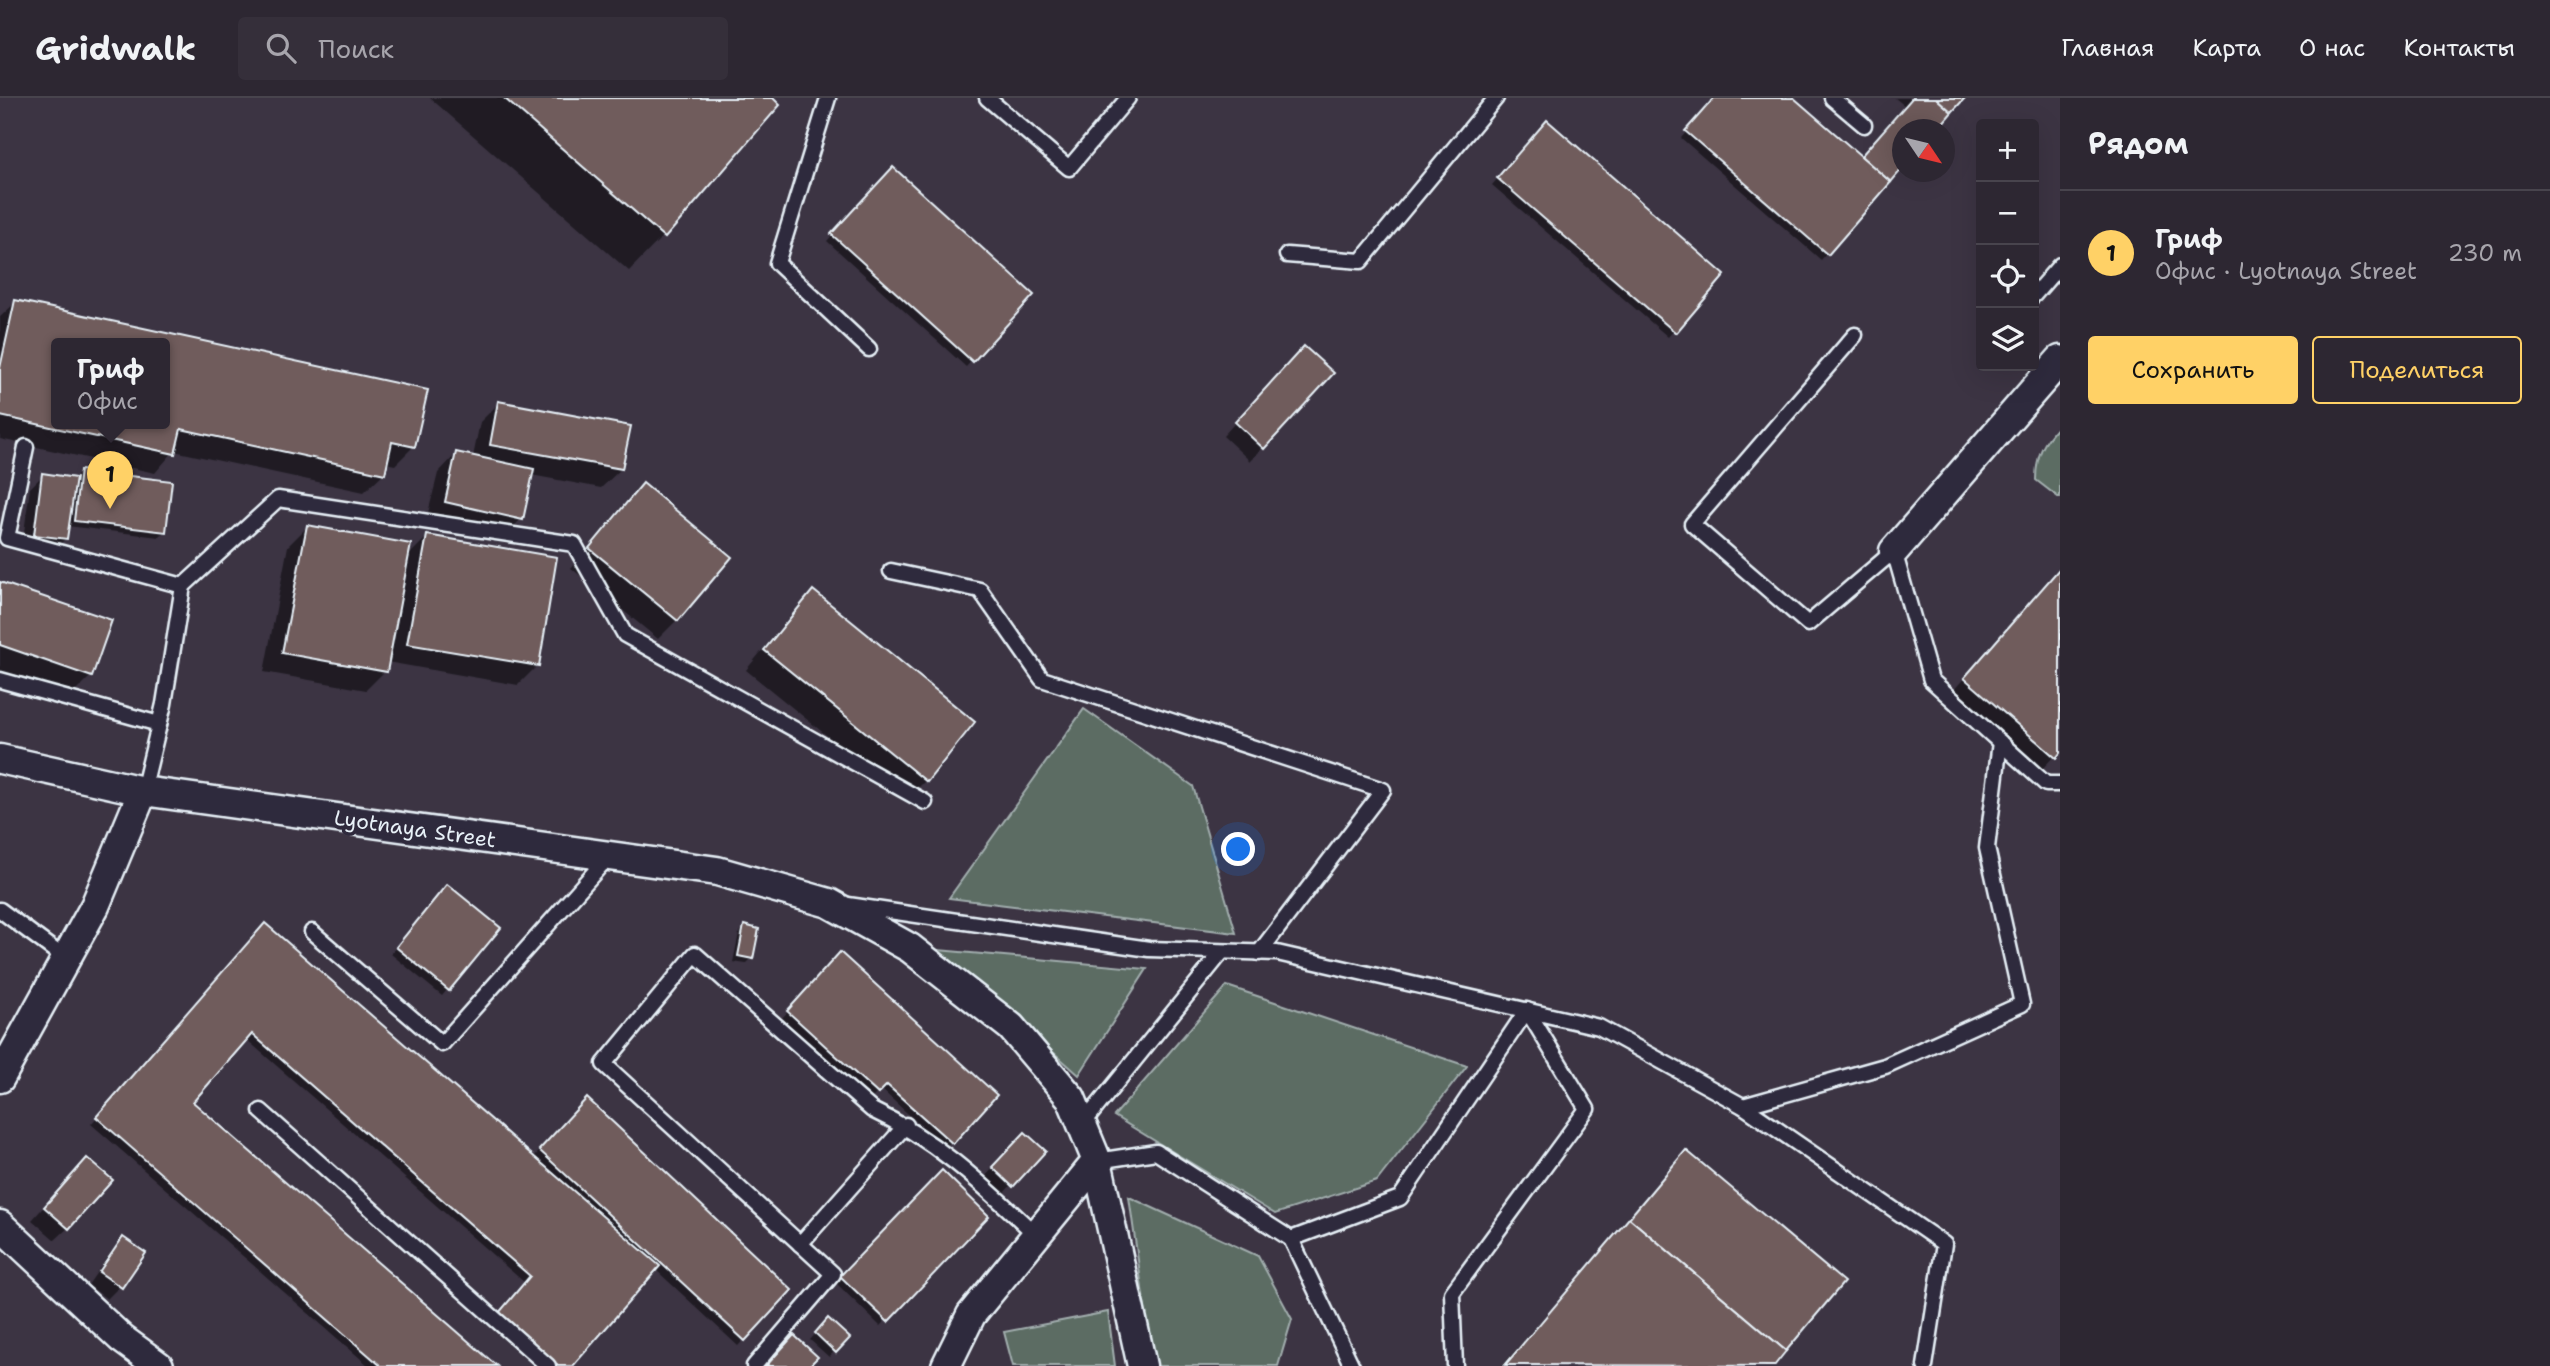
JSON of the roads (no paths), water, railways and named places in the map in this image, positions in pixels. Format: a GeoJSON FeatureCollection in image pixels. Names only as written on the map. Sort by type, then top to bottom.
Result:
{"type":"FeatureCollection","features":[{"type":"Feature","properties":{"kind":"street"},"geometry":{"type":"LineString","coordinates":[[1894,551],[2060,360]]}},
{"type":"Feature","properties":{"kind":"street","name":"Lyotnaya Street"},"geometry":{"type":"LineString","coordinates":[[0,759],[143,791],[718,871],[829,903],[910,948],[1011,1027],[1071,1098],[1097,1161],[1142,1366]]}},
{"type":"Feature","properties":{"kind":"street"},"geometry":{"type":"LineString","coordinates":[[0,1078],[95,906],[143,791]]}},
{"type":"Feature","properties":{"kind":"street"},"geometry":{"type":"LineString","coordinates":[[946,1366],[971,1315],[1097,1161]]}},
{"type":"Feature","properties":{"kind":"street"},"geometry":{"type":"LineString","coordinates":[[0,1225],[122,1339],[159,1366]]}},
{"type":"Feature","properties":{"kind":"lane"},"geometry":{"type":"LineString","coordinates":[[828,98],[777,264],[869,349]]}},
{"type":"Feature","properties":{"kind":"lane"},"geometry":{"type":"LineString","coordinates":[[987,98],[1069,168],[1128,98]]}},
{"type":"Feature","properties":{"kind":"lane"},"geometry":{"type":"LineString","coordinates":[[1287,256],[1362,261],[1496,98]]}},
{"type":"Feature","properties":{"kind":"lane"},"geometry":{"type":"LineString","coordinates":[[1832,98],[1864,125]]}},
{"type":"Feature","properties":{"kind":"lane"},"geometry":{"type":"LineString","coordinates":[[2039,289],[2060,265]]}},
{"type":"Feature","properties":{"kind":"lane"},"geometry":{"type":"LineString","coordinates":[[1855,335],[1692,524],[1808,624],[1894,551],[1931,680],[2046,784],[2060,784]]}},
{"type":"Feature","properties":{"kind":"lane"},"geometry":{"type":"LineString","coordinates":[[26,447],[7,538],[183,586]]}},
{"type":"Feature","properties":{"kind":"lane"},"geometry":{"type":"LineString","coordinates":[[143,791],[159,724],[183,586],[278,499],[574,544],[625,635],[925,802]]}},
{"type":"Feature","properties":{"kind":"lane"},"geometry":{"type":"LineString","coordinates":[[891,571],[981,590],[1042,679],[1383,789],[1259,953]]}},
{"type":"Feature","properties":{"kind":"lane"},"geometry":{"type":"LineString","coordinates":[[0,680],[159,724]]}},
{"type":"Feature","properties":{"kind":"lane"},"geometry":{"type":"LineString","coordinates":[[1743,1106],[1885,1066],[2022,1004],[1987,848],[2000,742]]}},
{"type":"Feature","properties":{"kind":"lane"},"geometry":{"type":"LineString","coordinates":[[312,932],[442,1044],[609,856]]}},
{"type":"Feature","properties":{"kind":"lane"},"geometry":{"type":"LineString","coordinates":[[829,903],[1149,949],[1277,953],[1599,1027],[1743,1106],[1944,1244],[1925,1366]]}},
{"type":"Feature","properties":{"kind":"lane"},"geometry":{"type":"LineString","coordinates":[[0,910],[66,959]]}},
{"type":"Feature","properties":{"kind":"lane"},"geometry":{"type":"LineString","coordinates":[[1082,1125],[1222,952]]}},
{"type":"Feature","properties":{"kind":"lane"},"geometry":{"type":"LineString","coordinates":[[754,1366],[832,1274],[604,1064],[695,954],[873,1110],[906,1125],[973,1175],[1035,1234]]}},
{"type":"Feature","properties":{"kind":"lane"},"geometry":{"type":"LineString","coordinates":[[1291,1239],[1400,1198],[1527,1010]]}},
{"type":"Feature","properties":{"kind":"lane"},"geometry":{"type":"LineString","coordinates":[[1455,1366],[1452,1293],[1587,1109],[1527,1010]]}},
{"type":"Feature","properties":{"kind":"lane"},"geometry":{"type":"LineString","coordinates":[[261,1111],[548,1366]]}},
{"type":"Feature","properties":{"kind":"lane"},"geometry":{"type":"LineString","coordinates":[[800,1244],[906,1125]]}},
{"type":"Feature","properties":{"kind":"lane"},"geometry":{"type":"LineString","coordinates":[[1097,1161],[1156,1152],[1291,1239],[1352,1366]]}},
{"type":"Feature","properties":{"kind":"place","name":"Гриф"},"geometry":{"type":"Point","coordinates":[110,509]}}]}
